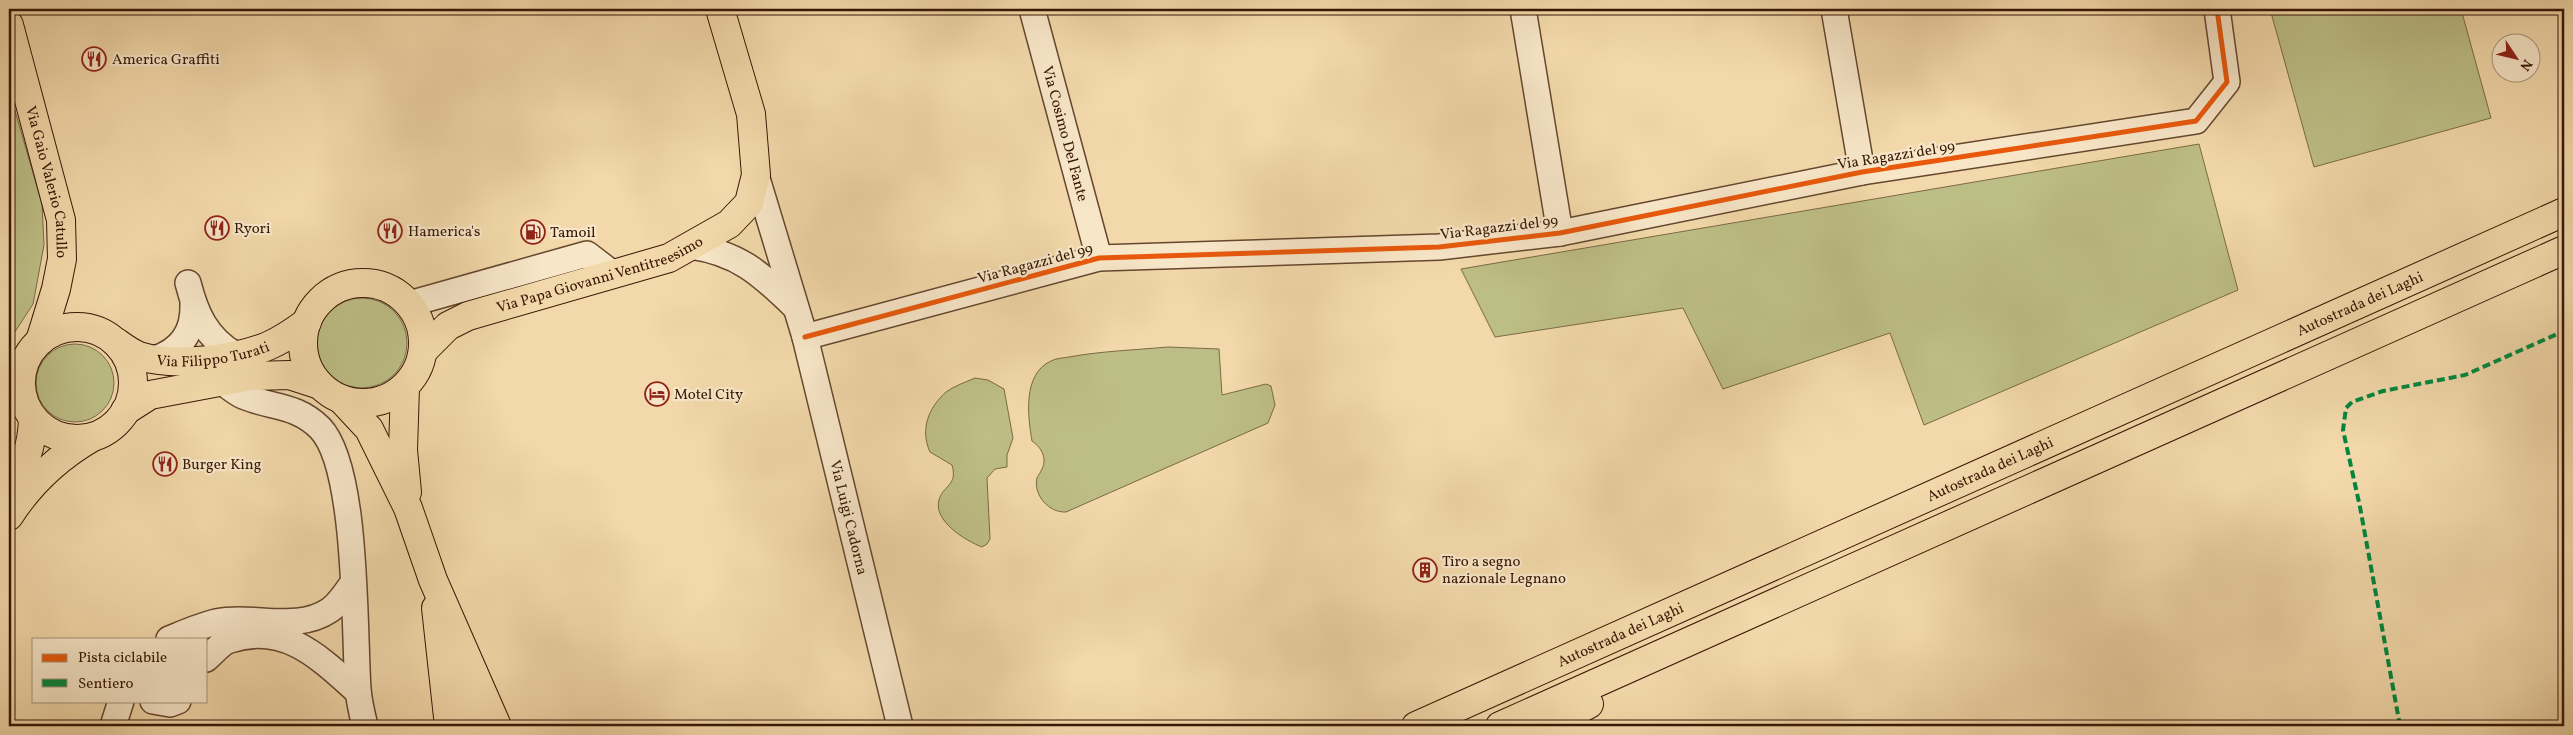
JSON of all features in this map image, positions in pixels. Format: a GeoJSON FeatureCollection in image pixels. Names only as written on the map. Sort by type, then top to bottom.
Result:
{"type":"FeatureCollection","features":[{"type":"Feature","properties":{"kind":"main road","name":"Via Luigi Cadorna"},"geometry":{"type":"LineString","coordinates":[[720,9],[752,114],[756,175]]}},
{"type":"Feature","properties":{"kind":"main road","name":"Via Gaio Valerio Catullo"},"geometry":{"type":"LineString","coordinates":[[9,25],[61,220],[62,259],[40,341]]}},
{"type":"Feature","properties":{"kind":"main road","name":"Via Papa Giovanni Ventitreesimo"},"geometry":{"type":"LineString","coordinates":[[423,351],[448,326],[468,316],[669,258],[729,224],[749,202],[756,175]]}},
{"type":"Feature","properties":{"kind":"main road","name":"Autostrada dei Laghi"},"geometry":{"type":"LineString","coordinates":[[1416,726],[2564,212]]}},
{"type":"Feature","properties":{"kind":"main road"},"geometry":{"type":"LineString","coordinates":[[1500,726],[2564,250]]}},
{"type":"Feature","properties":{"kind":"main road"},"geometry":{"type":"LineString","coordinates":[[331,393],[358,403],[375,402],[391,396],[405,387],[417,370],[423,351],[422,334],[418,318],[409,304],[395,293],[379,285],[353,285],[328,294],[316,306],[307,322],[303,338],[304,356],[310,372],[331,393],[370,429],[408,508],[433,580],[472,726]]}},
{"type":"Feature","properties":{"kind":"main road","name":"Via Filippo Turati"},"geometry":{"type":"LineString","coordinates":[[116,342],[137,355],[155,359],[181,361],[234,354],[267,346],[307,322]]}},
{"type":"Feature","properties":{"kind":"main road"},"geometry":{"type":"LineString","coordinates":[[9,516],[22,496],[66,452],[91,438],[114,425],[125,411],[132,394],[132,376],[127,358],[116,342],[100,332],[82,327],[51,332],[31,350],[15,388],[33,419],[47,431],[64,438],[78,440],[91,438]]}},
{"type":"Feature","properties":{"kind":"main road","name":"Via Filippo Turati"},"geometry":{"type":"LineString","coordinates":[[125,411],[150,395],[279,374],[301,377],[331,393]]}},
{"type":"Feature","properties":{"kind":"main road"},"geometry":{"type":"LineString","coordinates":[[405,387],[403,450],[408,508]]}},
{"type":"Feature","properties":{"kind":"main road"},"geometry":{"type":"LineString","coordinates":[[9,488],[25,465],[33,438],[33,419]]}},
{"type":"Feature","properties":{"kind":"main road"},"geometry":{"type":"LineString","coordinates":[[433,580],[449,726]]}},
{"type":"Feature","properties":{"kind":"main road"},"geometry":{"type":"LineString","coordinates":[[433,580],[497,726]]}},
{"type":"Feature","properties":{"kind":"main road"},"geometry":{"type":"LineString","coordinates":[[1549,726],[1738,619]]}},
{"type":"Feature","properties":{"kind":"street","name":"Via Cosimo Del Fante"},"geometry":{"type":"LineString","coordinates":[[1032,9],[1099,258]]}},
{"type":"Feature","properties":{"kind":"street"},"geometry":{"type":"LineString","coordinates":[[1523,9],[1560,233]]}},
{"type":"Feature","properties":{"kind":"street"},"geometry":{"type":"LineString","coordinates":[[1834,9],[1862,172]]}},
{"type":"Feature","properties":{"kind":"street","name":"Via Ragazzi del 99"},"geometry":{"type":"LineString","coordinates":[[805,337],[1099,258],[1439,247],[1560,233],[1862,172],[2196,121],[2227,82],[2217,9]]}},
{"type":"Feature","properties":{"kind":"street","name":"Via Luigi Cadorna"},"geometry":{"type":"LineString","coordinates":[[756,175],[805,337],[900,726]]}},
{"type":"Feature","properties":{"kind":"street","name":"Via Luigi Cadorna"},"geometry":{"type":"LineString","coordinates":[[690,246],[714,249],[741,260],[765,277],[796,308]]}},
{"type":"Feature","properties":{"kind":"street"},"geometry":{"type":"LineString","coordinates":[[409,304],[587,254],[613,274]]}},
{"type":"Feature","properties":{"kind":"street"},"geometry":{"type":"LineString","coordinates":[[155,359],[166,355],[185,339],[191,328],[191,293],[206,330],[218,344],[234,354]]}},
{"type":"Feature","properties":{"kind":"street"},"geometry":{"type":"LineString","coordinates":[[221,382],[243,396],[292,410],[308,418],[320,428],[331,443],[342,478],[353,557],[358,692],[365,726]]}},
{"type":"Feature","properties":{"kind":"street"},"geometry":{"type":"LineString","coordinates":[[172,638],[217,622],[245,620],[285,622],[315,618],[332,609],[353,583]]}},
{"type":"Feature","properties":{"kind":"street"},"geometry":{"type":"LineString","coordinates":[[208,657],[229,640],[265,635],[293,640],[324,661],[358,692]]}},
{"type":"Feature","properties":{"kind":"street"},"geometry":{"type":"LineString","coordinates":[[113,726],[121,702]]}},
{"type":"Feature","properties":{"kind":"street"},"geometry":{"type":"LineString","coordinates":[[159,702],[170,704],[175,702]]}},
{"type":"Feature","properties":{"kind":"green space"},"geometry":{"type":"Polygon","coordinates":[[[2270,9],[2461,9],[2491,118],[2314,167],[2270,9]]]}},
{"type":"Feature","properties":{"kind":"green space"},"geometry":{"type":"Polygon","coordinates":[[[9,90],[42,204],[44,245],[33,304],[9,341],[9,90]]]}},
{"type":"Feature","properties":{"kind":"green space"},"geometry":{"type":"Polygon","coordinates":[[[2199,144],[2238,290],[1924,425],[1890,333],[1723,389],[1683,308],[1495,337],[1461,269],[2199,144]]]}},
{"type":"Feature","properties":{"kind":"green space"},"geometry":{"type":"Polygon","coordinates":[[[362,298],[379,302],[394,311],[403,326],[407,343],[403,360],[394,375],[379,384],[362,388],[345,384],[330,375],[321,360],[317,343],[321,326],[330,311],[345,302],[362,298]]]}},
{"type":"Feature","properties":{"kind":"green space"},"geometry":{"type":"Polygon","coordinates":[[[67,344],[83,344],[97,350],[108,361],[114,375],[114,391],[108,405],[97,416],[83,422],[67,422],[53,416],[42,405],[36,391],[36,375],[42,361],[53,350],[67,344]]]}},
{"type":"Feature","properties":{"kind":"green space"},"geometry":{"type":"Polygon","coordinates":[[[1168,347],[1219,349],[1222,395],[1266,384],[1271,386],[1275,405],[1268,423],[1066,512],[1054,510],[1048,506],[1037,491],[1037,478],[1043,467],[1044,458],[1039,447],[1032,441],[1029,421],[1029,397],[1035,376],[1042,367],[1058,359],[1106,352],[1168,347]]]}},
{"type":"Feature","properties":{"kind":"green space"},"geometry":{"type":"Polygon","coordinates":[[[975,378],[988,380],[1004,389],[1013,438],[1007,455],[1007,467],[995,469],[987,478],[990,539],[982,547],[952,529],[941,515],[938,508],[939,500],[952,481],[952,465],[930,452],[926,436],[930,412],[934,405],[946,392],[975,378]]]}},
{"type":"Feature","properties":{"kind":"marked path"},"geometry":{"type":"LineString","coordinates":[[2400,726],[2360,507],[2343,430],[2346,408],[2352,402],[2383,391],[2465,375],[2564,331]]}},
{"type":"Feature","properties":{"kind":"cycle path"},"geometry":{"type":"LineString","coordinates":[[805,337],[1099,258],[1439,247],[1560,233],[1862,172],[2196,121],[2227,82],[2217,9]]}},
{"type":"Feature","properties":{"kind":"place","name":"America Graffiti"},"geometry":{"type":"Point","coordinates":[94,59]}},
{"type":"Feature","properties":{"kind":"place","name":"Ryori"},"geometry":{"type":"Point","coordinates":[217,228]}},
{"type":"Feature","properties":{"kind":"place","name":"Hamerica's"},"geometry":{"type":"Point","coordinates":[390,231]}},
{"type":"Feature","properties":{"kind":"place","name":"Tamoil"},"geometry":{"type":"Point","coordinates":[533,232]}},
{"type":"Feature","properties":{"kind":"place","name":"Motel City"},"geometry":{"type":"Point","coordinates":[657,394]}},
{"type":"Feature","properties":{"kind":"place","name":"Burger King"},"geometry":{"type":"Point","coordinates":[165,464]}},
{"type":"Feature","properties":{"kind":"place","name":"Tiro a segno nazionale Legnano"},"geometry":{"type":"Point","coordinates":[1425,570]}}]}
